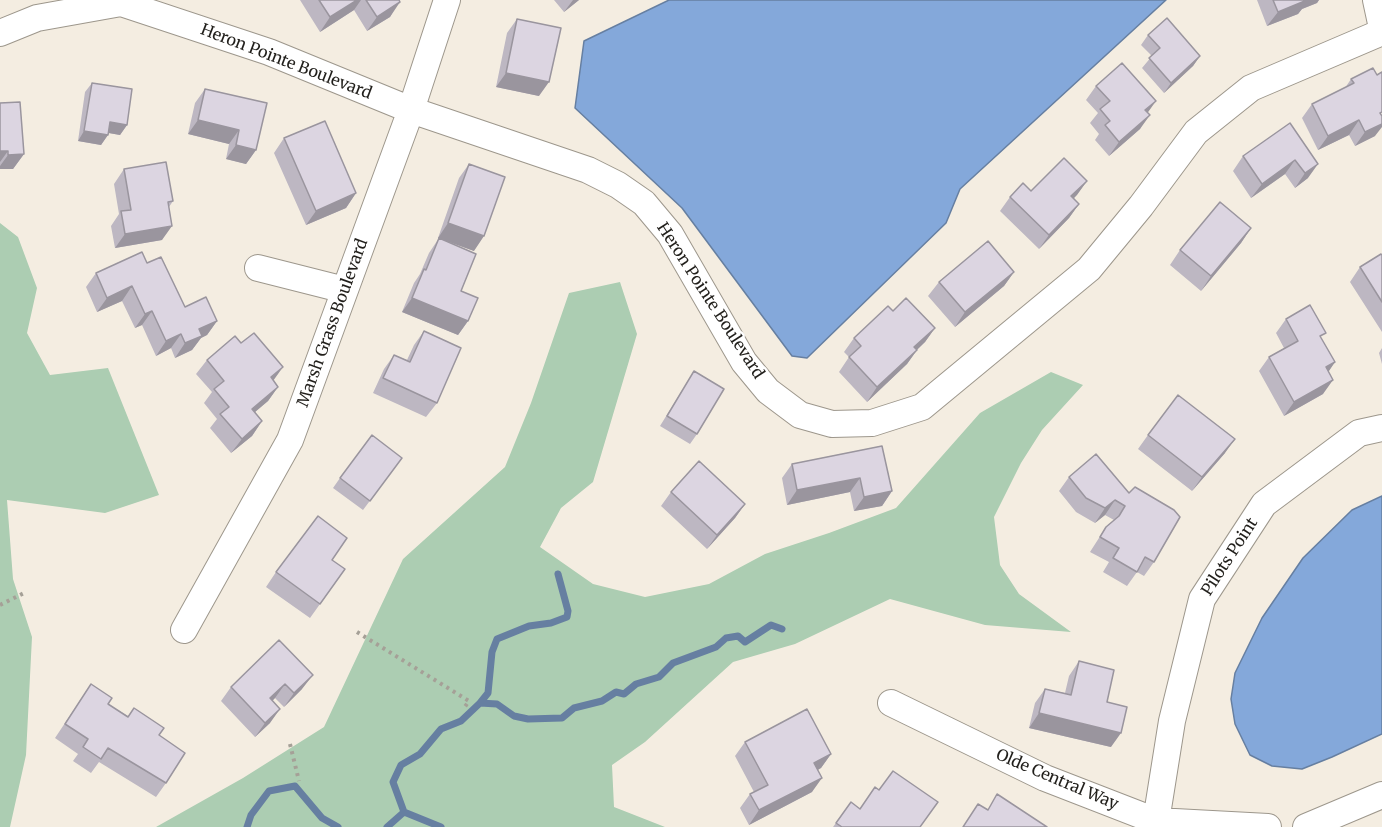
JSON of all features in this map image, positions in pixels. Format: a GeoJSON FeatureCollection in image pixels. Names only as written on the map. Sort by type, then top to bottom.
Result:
{"type":"FeatureCollection","features":[{"type":"Feature","properties":{"kind":"street","name":"Marsh Grass Boulevard"},"geometry":{"type":"LineString","coordinates":[[184,630],[290,440],[411,110],[447,0]]}},
{"type":"Feature","properties":{"kind":"street"},"geometry":{"type":"LineString","coordinates":[[1376,0],[1382,30]]}},
{"type":"Feature","properties":{"kind":"street","name":"Heron Pointe Boulevard"},"geometry":{"type":"LineString","coordinates":[[0,33],[35,9],[121,3],[269,52],[411,110],[588,170],[618,185],[644,203],[670,234],[744,362],[768,391],[800,415],[832,424],[872,423],[922,407],[1089,269],[1141,206],[1196,132],[1251,88],[1382,30]]}},
{"type":"Feature","properties":{"kind":"street"},"geometry":{"type":"LineString","coordinates":[[258,268],[345,290]]}},
{"type":"Feature","properties":{"kind":"street","name":"Pilots Point"},"geometry":{"type":"LineString","coordinates":[[1156,820],[1172,721],[1202,599],[1264,504],[1359,433],[1382,428]]}},
{"type":"Feature","properties":{"kind":"street","name":"Olde Central Way"},"geometry":{"type":"LineString","coordinates":[[891,703],[1045,778],[1156,820],[1268,827]]}},
{"type":"Feature","properties":{"kind":"street"},"geometry":{"type":"LineString","coordinates":[[1306,827],[1382,795]]}},
{"type":"Feature","properties":{"kind":"path"},"geometry":{"type":"LineString","coordinates":[[0,605],[26,592]]}},
{"type":"Feature","properties":{"kind":"path"},"geometry":{"type":"LineString","coordinates":[[357,632],[469,701],[464,708]]}},
{"type":"Feature","properties":{"kind":"path"},"geometry":{"type":"LineString","coordinates":[[290,744],[299,781]]}},
{"type":"Feature","properties":{"kind":"green space"},"geometry":{"type":"Polygon","coordinates":[[[0,223],[18,237],[37,288],[27,333],[50,375],[108,368],[159,495],[105,513],[7,500],[13,579],[32,637],[26,755],[10,827],[0,827],[0,223]]]}},
{"type":"Feature","properties":{"kind":"green space"},"geometry":{"type":"Polygon","coordinates":[[[620,282],[637,334],[593,482],[561,508],[540,547],[593,584],[645,597],[709,584],[765,554],[896,508],[980,413],[1051,372],[1083,385],[1042,430],[1021,463],[994,517],[1000,565],[1019,594],[1071,632],[985,625],[890,599],[795,644],[733,662],[645,742],[612,765],[614,807],[665,827],[156,827],[243,778],[324,727],[403,559],[505,467],[531,403],[569,293],[620,282]]]}},
{"type":"Feature","properties":{"kind":"water"},"geometry":{"type":"Polygon","coordinates":[[[669,0],[1166,0],[960,189],[946,223],[807,358],[792,356],[682,208],[575,108],[584,41],[669,0]]]}},
{"type":"Feature","properties":{"kind":"water"},"geometry":{"type":"Polygon","coordinates":[[[1382,496],[1382,734],[1302,769],[1272,766],[1250,755],[1235,724],[1231,699],[1235,673],[1262,618],[1303,558],[1352,510],[1382,496]]]}},
{"type":"Feature","properties":{"kind":"building"},"geometry":{"type":"Polygon","coordinates":[[[319,0],[357,0],[330,17],[319,0]]]}},
{"type":"Feature","properties":{"kind":"building"},"geometry":{"type":"Polygon","coordinates":[[[366,0],[399,0],[400,2],[377,17],[366,0]]]}},
{"type":"Feature","properties":{"kind":"building"},"geometry":{"type":"Polygon","coordinates":[[[1273,0],[1307,0],[1278,12],[1273,0]]]}},
{"type":"Feature","properties":{"kind":"building"},"geometry":{"type":"Polygon","coordinates":[[[1167,18],[1200,56],[1171,83],[1149,58],[1160,48],[1148,35],[1167,18]]]}},
{"type":"Feature","properties":{"kind":"building"},"geometry":{"type":"Polygon","coordinates":[[[517,19],[561,28],[549,82],[506,73],[517,19]]]}},
{"type":"Feature","properties":{"kind":"building"},"geometry":{"type":"Polygon","coordinates":[[[1122,63],[1156,101],[1145,110],[1150,115],[1119,142],[1105,125],[1110,121],[1100,109],[1110,101],[1096,86],[1122,63]]]}},
{"type":"Feature","properties":{"kind":"building"},"geometry":{"type":"Polygon","coordinates":[[[1373,68],[1377,75],[1382,72],[1382,112],[1380,113],[1382,124],[1365,132],[1359,120],[1328,136],[1312,104],[1354,83],[1351,79],[1373,68]]]}},
{"type":"Feature","properties":{"kind":"building"},"geometry":{"type":"Polygon","coordinates":[[[92,83],[132,89],[127,125],[110,122],[108,135],[84,131],[92,83]]]}},
{"type":"Feature","properties":{"kind":"building"},"geometry":{"type":"Polygon","coordinates":[[[205,89],[267,103],[256,150],[236,145],[239,130],[198,120],[205,89]]]}},
{"type":"Feature","properties":{"kind":"building"},"geometry":{"type":"Polygon","coordinates":[[[20,102],[24,154],[8,155],[8,151],[0,151],[0,103],[20,102]]]}},
{"type":"Feature","properties":{"kind":"building"},"geometry":{"type":"Polygon","coordinates":[[[325,121],[356,193],[316,211],[284,138],[325,121]]]}},
{"type":"Feature","properties":{"kind":"building"},"geometry":{"type":"Polygon","coordinates":[[[1290,123],[1318,164],[1305,173],[1295,160],[1262,184],[1243,156],[1290,123]]]}},
{"type":"Feature","properties":{"kind":"building"},"geometry":{"type":"Polygon","coordinates":[[[1064,158],[1087,181],[1071,196],[1079,204],[1049,235],[1010,197],[1023,183],[1031,191],[1064,158]]]}},
{"type":"Feature","properties":{"kind":"building"},"geometry":{"type":"Polygon","coordinates":[[[166,162],[173,201],[168,202],[172,226],[125,234],[121,211],[131,210],[124,169],[166,162]]]}},
{"type":"Feature","properties":{"kind":"building"},"geometry":{"type":"Polygon","coordinates":[[[469,164],[505,177],[484,236],[448,223],[469,164]]]}},
{"type":"Feature","properties":{"kind":"building"},"geometry":{"type":"Polygon","coordinates":[[[1220,202],[1251,228],[1211,276],[1180,250],[1220,202]]]}},
{"type":"Feature","properties":{"kind":"building"},"geometry":{"type":"Polygon","coordinates":[[[439,238],[476,254],[461,291],[478,298],[468,321],[412,298],[439,238]]]}},
{"type":"Feature","properties":{"kind":"building"},"geometry":{"type":"Polygon","coordinates":[[[988,241],[1014,272],[965,312],[939,282],[988,241]]]}},
{"type":"Feature","properties":{"kind":"building"},"geometry":{"type":"Polygon","coordinates":[[[142,252],[147,263],[161,257],[185,307],[206,297],[217,321],[199,329],[202,336],[185,343],[181,334],[166,341],[152,311],[145,314],[132,286],[107,298],[96,273],[142,252]]]}},
{"type":"Feature","properties":{"kind":"building"},"geometry":{"type":"Polygon","coordinates":[[[1382,255],[1382,302],[1360,267],[1382,255]]]}},
{"type":"Feature","properties":{"kind":"building"},"geometry":{"type":"Polygon","coordinates":[[[906,298],[935,328],[914,347],[917,350],[877,387],[849,357],[861,346],[854,338],[888,306],[893,311],[906,298]]]}},
{"type":"Feature","properties":{"kind":"building"},"geometry":{"type":"Polygon","coordinates":[[[1310,305],[1326,333],[1320,336],[1335,362],[1326,367],[1333,380],[1294,402],[1269,357],[1298,341],[1286,319],[1310,305]]]}},
{"type":"Feature","properties":{"kind":"building"},"geometry":{"type":"Polygon","coordinates":[[[424,331],[461,348],[437,403],[383,378],[394,355],[410,362],[424,331]]]}},
{"type":"Feature","properties":{"kind":"building"},"geometry":{"type":"Polygon","coordinates":[[[254,333],[283,367],[271,377],[278,387],[252,409],[262,421],[242,439],[220,414],[229,407],[214,389],[224,381],[207,360],[235,336],[241,343],[254,333]]]}},
{"type":"Feature","properties":{"kind":"building"},"geometry":{"type":"Polygon","coordinates":[[[694,371],[724,389],[697,434],[667,416],[694,371]]]}},
{"type":"Feature","properties":{"kind":"building"},"geometry":{"type":"Polygon","coordinates":[[[1178,395],[1235,439],[1202,477],[1148,435],[1178,395]]]}},
{"type":"Feature","properties":{"kind":"building"},"geometry":{"type":"Polygon","coordinates":[[[372,435],[402,458],[370,501],[340,478],[372,435]]]}},
{"type":"Feature","properties":{"kind":"building"},"geometry":{"type":"Polygon","coordinates":[[[882,446],[892,491],[864,497],[860,478],[797,490],[792,464],[882,446]]]}},
{"type":"Feature","properties":{"kind":"building"},"geometry":{"type":"Polygon","coordinates":[[[1096,454],[1129,493],[1135,487],[1174,510],[1180,517],[1154,562],[1145,557],[1137,572],[1113,558],[1119,548],[1100,537],[1125,506],[1115,500],[1105,508],[1086,498],[1069,477],[1096,454]]]}},
{"type":"Feature","properties":{"kind":"building"},"geometry":{"type":"Polygon","coordinates":[[[699,461],[745,504],[717,535],[671,492],[699,461]]]}},
{"type":"Feature","properties":{"kind":"building"},"geometry":{"type":"Polygon","coordinates":[[[318,516],[347,538],[332,560],[345,569],[320,604],[276,572],[318,516]]]}},
{"type":"Feature","properties":{"kind":"building"},"geometry":{"type":"Polygon","coordinates":[[[279,640],[313,675],[294,693],[285,684],[270,698],[280,709],[265,723],[231,687],[279,640]]]}},
{"type":"Feature","properties":{"kind":"building"},"geometry":{"type":"Polygon","coordinates":[[[1079,661],[1114,670],[1107,702],[1127,707],[1121,733],[1039,713],[1045,689],[1071,695],[1079,661]]]}},
{"type":"Feature","properties":{"kind":"building"},"geometry":{"type":"Polygon","coordinates":[[[91,684],[112,698],[108,704],[128,717],[134,708],[164,728],[159,735],[185,753],[166,783],[108,748],[101,759],[83,747],[88,739],[65,724],[91,684]]]}},
{"type":"Feature","properties":{"kind":"building"},"geometry":{"type":"Polygon","coordinates":[[[807,709],[831,754],[814,763],[822,778],[759,810],[750,794],[768,785],[745,742],[807,709]]]}},
{"type":"Feature","properties":{"kind":"building"},"geometry":{"type":"Polygon","coordinates":[[[893,771],[938,802],[920,827],[842,827],[836,823],[851,802],[860,809],[875,787],[879,790],[893,771]]]}},
{"type":"Feature","properties":{"kind":"building"},"geometry":{"type":"Polygon","coordinates":[[[997,794],[1047,827],[963,827],[978,804],[988,810],[997,794]]]}},
{"type":"Feature","properties":{"kind":"waterway"},"geometry":{"type":"LineString","coordinates":[[480,703],[488,693],[492,652],[497,639],[529,626],[551,623],[567,617],[568,611],[558,574]]}},
{"type":"Feature","properties":{"kind":"waterway"},"geometry":{"type":"LineString","coordinates":[[404,812],[393,782],[401,765],[420,754],[441,729],[461,721],[480,703],[497,704],[514,716],[528,719],[562,718],[574,708],[602,701],[616,692],[624,694],[636,684],[659,677],[673,663],[716,647],[726,638],[738,636],[745,642],[771,625],[782,629]]}},
{"type":"Feature","properties":{"kind":"waterway"},"geometry":{"type":"LineString","coordinates":[[247,827],[251,815],[269,791],[295,786],[322,818],[338,827]]}},
{"type":"Feature","properties":{"kind":"waterway"},"geometry":{"type":"LineString","coordinates":[[387,827],[404,812],[441,827]]}}]}
